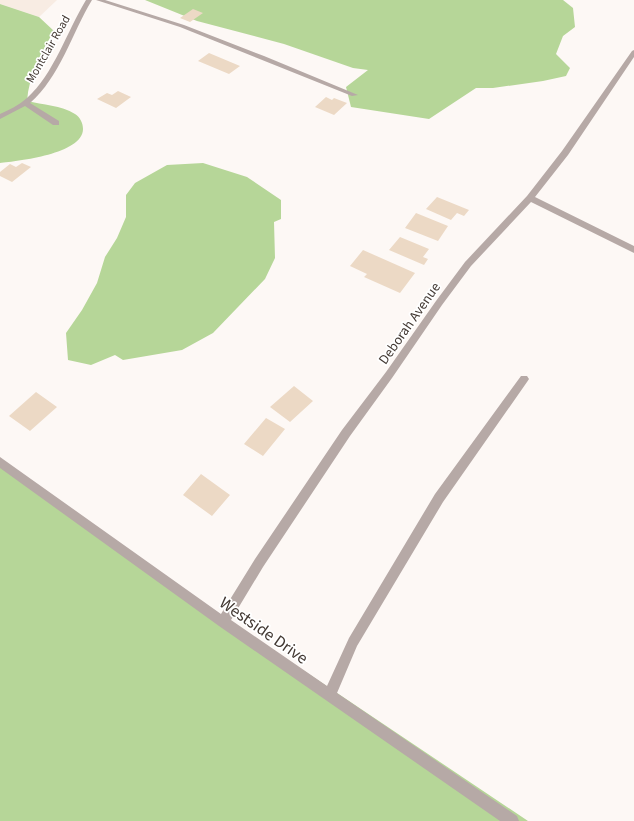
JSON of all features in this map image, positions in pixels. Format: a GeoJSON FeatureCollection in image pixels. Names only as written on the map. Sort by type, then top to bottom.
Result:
{"type":"FeatureCollection","features":[{"type":"Feature","properties":{"kind":"street","name":"Montclair Road"},"geometry":{"type":"LineString","coordinates":[[0,117],[25,103],[40,88],[56,62],[89,0]]}},
{"type":"Feature","properties":{"kind":"street"},"geometry":{"type":"LineString","coordinates":[[100,0],[189,29],[354,95]]}},
{"type":"Feature","properties":{"kind":"street","name":"Deborah Avenue"},"geometry":{"type":"LineString","coordinates":[[223,622],[259,563],[346,433],[389,375],[439,303],[468,264],[530,198],[565,152],[634,52]]}},
{"type":"Feature","properties":{"kind":"street"},"geometry":{"type":"LineString","coordinates":[[25,103],[56,123]]}},
{"type":"Feature","properties":{"kind":"street"},"geometry":{"type":"LineString","coordinates":[[530,198],[634,250]]}},
{"type":"Feature","properties":{"kind":"street"},"geometry":{"type":"LineString","coordinates":[[329,695],[353,642],[439,498],[524,379]]}},
{"type":"Feature","properties":{"kind":"street","name":"Westside Drive"},"geometry":{"type":"LineString","coordinates":[[0,462],[223,622],[512,821]]}},
{"type":"Feature","properties":{"kind":"shaded area"},"geometry":{"type":"Polygon","coordinates":[[[0,0],[57,0],[39,17],[0,4],[0,0]]]}},
{"type":"Feature","properties":{"kind":"green space"},"geometry":{"type":"Polygon","coordinates":[[[145,0],[563,0],[573,8],[575,27],[563,36],[556,54],[570,68],[566,76],[543,81],[493,88],[476,88],[429,119],[351,107],[346,87],[368,70],[353,68],[284,44],[197,21],[145,0]]]}},
{"type":"Feature","properties":{"kind":"green space"},"geometry":{"type":"Polygon","coordinates":[[[0,4],[39,17],[54,31],[40,56],[33,73],[27,101],[70,111],[80,118],[83,129],[80,138],[73,145],[61,150],[34,158],[0,163],[0,4]]]}},
{"type":"Feature","properties":{"kind":"green space"},"geometry":{"type":"Polygon","coordinates":[[[203,163],[247,177],[281,200],[281,219],[274,222],[275,258],[265,279],[213,333],[182,350],[123,360],[115,355],[91,365],[68,360],[66,333],[82,310],[97,283],[105,257],[117,238],[126,217],[126,195],[135,183],[167,165],[203,163]]]}},
{"type":"Feature","properties":{"kind":"green space"},"geometry":{"type":"Polygon","coordinates":[[[0,467],[528,821],[0,821],[0,467]]]}},
{"type":"Feature","properties":{"kind":"building"},"geometry":{"type":"Polygon","coordinates":[[[193,9],[203,13],[190,22],[180,18],[193,9]]]}},
{"type":"Feature","properties":{"kind":"building"},"geometry":{"type":"Polygon","coordinates":[[[209,53],[240,66],[229,74],[198,61],[209,53]]]}},
{"type":"Feature","properties":{"kind":"building"},"geometry":{"type":"Polygon","coordinates":[[[118,91],[131,97],[116,108],[97,99],[107,93],[112,95],[118,91]]]}},
{"type":"Feature","properties":{"kind":"building"},"geometry":{"type":"Polygon","coordinates":[[[326,97],[332,100],[334,98],[347,103],[334,115],[315,107],[326,97]]]}},
{"type":"Feature","properties":{"kind":"building"},"geometry":{"type":"Polygon","coordinates":[[[22,163],[31,167],[12,182],[0,176],[0,172],[10,164],[16,167],[22,163]]]}},
{"type":"Feature","properties":{"kind":"building"},"geometry":{"type":"Polygon","coordinates":[[[437,197],[469,210],[464,216],[457,213],[451,220],[426,209],[437,197]]]}},
{"type":"Feature","properties":{"kind":"building"},"geometry":{"type":"Polygon","coordinates":[[[416,213],[448,226],[438,241],[405,228],[416,213]]]}},
{"type":"Feature","properties":{"kind":"building"},"geometry":{"type":"Polygon","coordinates":[[[400,237],[429,249],[423,257],[428,259],[424,265],[389,250],[400,237]]]}},
{"type":"Feature","properties":{"kind":"building"},"geometry":{"type":"Polygon","coordinates":[[[363,250],[415,273],[400,293],[364,277],[367,274],[350,266],[363,250]]]}},
{"type":"Feature","properties":{"kind":"building"},"geometry":{"type":"Polygon","coordinates":[[[294,386],[313,401],[290,422],[270,407],[294,386]]]}},
{"type":"Feature","properties":{"kind":"building"},"geometry":{"type":"Polygon","coordinates":[[[36,392],[57,407],[30,431],[9,416],[36,392]]]}},
{"type":"Feature","properties":{"kind":"building"},"geometry":{"type":"Polygon","coordinates":[[[266,418],[285,429],[263,456],[244,444],[266,418]]]}},
{"type":"Feature","properties":{"kind":"building"},"geometry":{"type":"Polygon","coordinates":[[[201,474],[230,495],[212,516],[183,495],[201,474]]]}}]}
